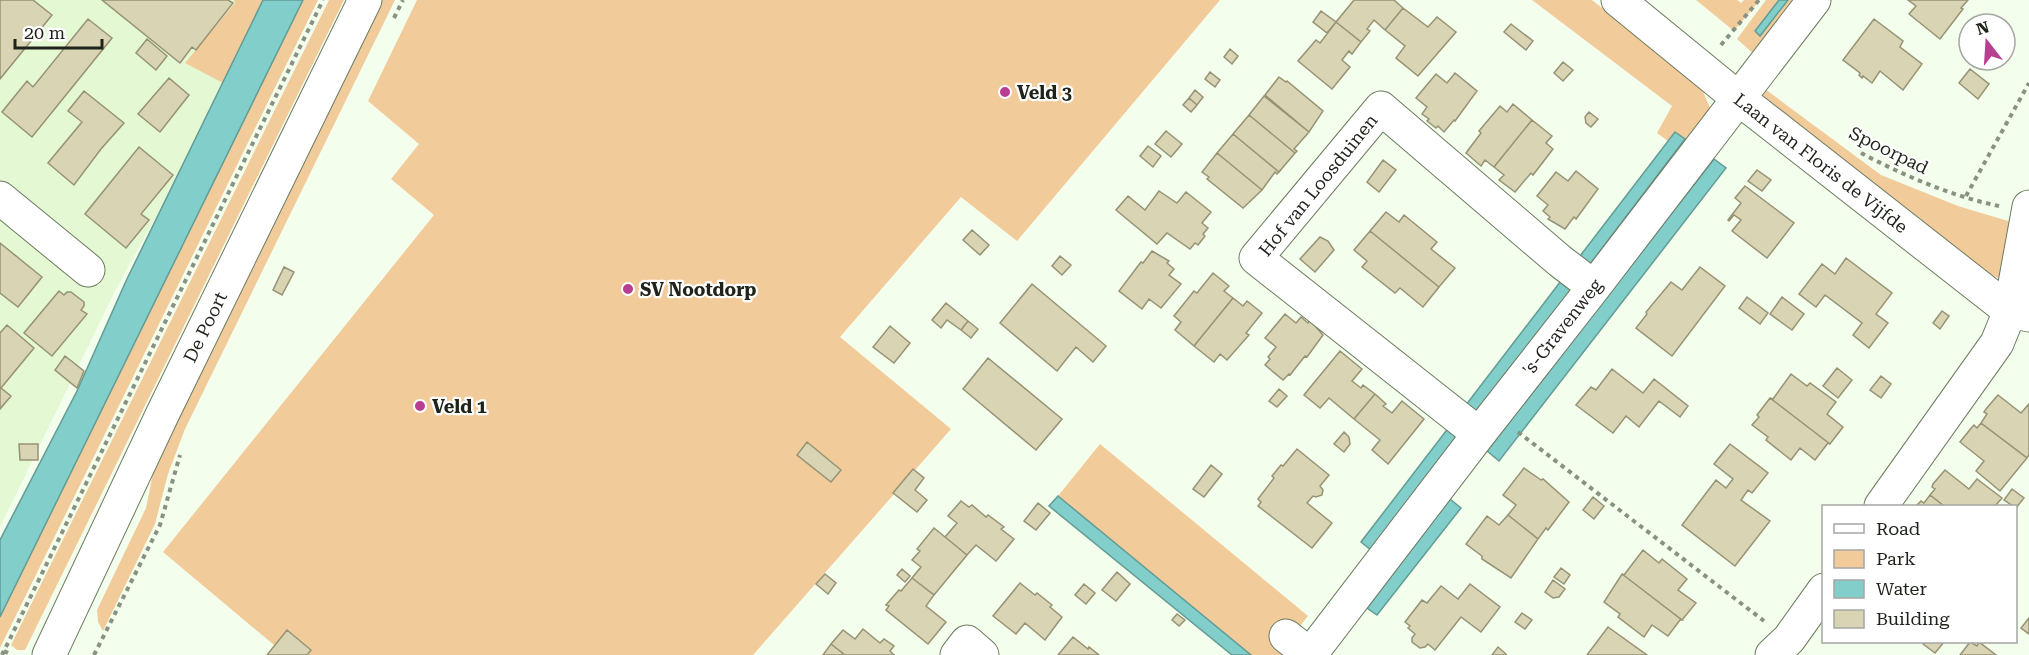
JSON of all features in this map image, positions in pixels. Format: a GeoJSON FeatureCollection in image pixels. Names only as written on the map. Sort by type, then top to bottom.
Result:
{"type":"FeatureCollection","features":[{"type":"Feature","properties":{"kind":"street","name":"De Poort"},"geometry":{"type":"LineString","coordinates":[[49,655],[364,0]]}},
{"type":"Feature","properties":{"kind":"street","name":"Laan van Floris de Vijfde"},"geometry":{"type":"LineString","coordinates":[[1618,0],[1738,98],[2019,313]]}},
{"type":"Feature","properties":{"kind":"street","name":"'s-Gravenweg"},"geometry":{"type":"LineString","coordinates":[[1302,649],[1468,425],[1590,284],[1814,0]]}},
{"type":"Feature","properties":{"kind":"street","name":"Hof van Loosduinen"},"geometry":{"type":"LineString","coordinates":[[1468,425],[1256,258],[1381,108],[1590,284]]}},
{"type":"Feature","properties":{"kind":"street"},"geometry":{"type":"LineString","coordinates":[[0,198],[88,270]]}},
{"type":"Feature","properties":{"kind":"street"},"geometry":{"type":"LineString","coordinates":[[1882,505],[2019,313],[2028,209]]}},
{"type":"Feature","properties":{"kind":"street"},"geometry":{"type":"LineString","coordinates":[[1789,650],[1822,593]]}},
{"type":"Feature","properties":{"kind":"street"},"geometry":{"type":"LineString","coordinates":[[957,655],[967,642],[982,655]]}},
{"type":"Feature","properties":{"kind":"path"},"geometry":{"type":"LineString","coordinates":[[12,655],[3,653],[323,0]]}},
{"type":"Feature","properties":{"kind":"path"},"geometry":{"type":"LineString","coordinates":[[392,21],[403,0]]}},
{"type":"Feature","properties":{"kind":"path"},"geometry":{"type":"LineString","coordinates":[[1721,46],[1760,0]]}},
{"type":"Feature","properties":{"kind":"path"},"geometry":{"type":"LineString","coordinates":[[1966,196],[2029,83]]}},
{"type":"Feature","properties":{"kind":"path","name":"Spoorpad"},"geometry":{"type":"LineString","coordinates":[[1852,148],[1929,185],[1982,202],[2028,209]]}},
{"type":"Feature","properties":{"kind":"path"},"geometry":{"type":"LineString","coordinates":[[1526,438],[1789,650]]}},
{"type":"Feature","properties":{"kind":"path"},"geometry":{"type":"LineString","coordinates":[[94,655],[160,525],[183,445]]}},
{"type":"Feature","properties":{"kind":"shaded area"},"geometry":{"type":"Polygon","coordinates":[[[0,0],[261,0],[176,180],[114,293],[0,527],[0,0]]]}},
{"type":"Feature","properties":{"kind":"green space"},"geometry":{"type":"Polygon","coordinates":[[[234,0],[263,0],[223,83],[185,63],[235,3],[234,0]]]}},
{"type":"Feature","properties":{"kind":"green space"},"geometry":{"type":"Polygon","coordinates":[[[303,0],[318,0],[0,648],[0,617],[303,0]]]}},
{"type":"Feature","properties":{"kind":"green space"},"geometry":{"type":"Polygon","coordinates":[[[329,0],[344,0],[25,650],[17,650],[11,645],[329,0]]]}},
{"type":"Feature","properties":{"kind":"green space"},"geometry":{"type":"Polygon","coordinates":[[[381,0],[395,0],[185,429],[168,474],[155,524],[103,631],[98,622],[97,610],[146,508],[156,459],[381,0]]]}},
{"type":"Feature","properties":{"kind":"green space","name":"SV Nootdorp"},"geometry":{"type":"Polygon","coordinates":[[[417,0],[1220,0],[1017,241],[961,197],[840,337],[951,429],[753,655],[286,655],[163,552],[434,215],[391,179],[419,144],[368,101],[417,0]]]}},
{"type":"Feature","properties":{"kind":"green space"},"geometry":{"type":"Polygon","coordinates":[[[1532,0],[1592,0],[1701,87],[1711,110],[1686,139],[1675,132],[1668,141],[1657,133],[1672,106],[1532,0]]]}},
{"type":"Feature","properties":{"kind":"green space"},"geometry":{"type":"Polygon","coordinates":[[[1696,0],[1737,0],[1741,3],[1744,0],[1760,0],[1734,31],[1696,0]]]}},
{"type":"Feature","properties":{"kind":"green space"},"geometry":{"type":"Polygon","coordinates":[[[1766,0],[1779,0],[1755,31],[1760,36],[1788,0],[1799,0],[1756,56],[1737,39],[1766,0]]]}},
{"type":"Feature","properties":{"kind":"green space"},"geometry":{"type":"Polygon","coordinates":[[[1765,89],[1881,175],[1958,206],[2008,221],[2029,231],[2029,292],[1963,262],[1763,97],[1765,89]]]}},
{"type":"Feature","properties":{"kind":"green space"},"geometry":{"type":"Polygon","coordinates":[[[1100,444],[1308,616],[1292,636],[1295,655],[1251,655],[1058,496],[1100,444]]]}},
{"type":"Feature","properties":{"kind":"water"},"geometry":{"type":"Polygon","coordinates":[[[263,0],[303,0],[0,617],[0,540],[77,391],[126,281],[263,0]]]}},
{"type":"Feature","properties":{"kind":"water"},"geometry":{"type":"Polygon","coordinates":[[[1779,0],[1788,0],[1760,36],[1755,31],[1779,0]]]}},
{"type":"Feature","properties":{"kind":"water"},"geometry":{"type":"Polygon","coordinates":[[[1675,132],[1685,139],[1372,551],[1361,542],[1675,132]]]}},
{"type":"Feature","properties":{"kind":"water"},"geometry":{"type":"Polygon","coordinates":[[[1714,159],[1726,168],[1499,461],[1487,451],[1714,159]]]}},
{"type":"Feature","properties":{"kind":"water"},"geometry":{"type":"Polygon","coordinates":[[[1058,496],[1251,655],[1232,655],[1049,506],[1058,496]]]}},
{"type":"Feature","properties":{"kind":"water"},"geometry":{"type":"Polygon","coordinates":[[[1450,499],[1461,508],[1377,615],[1367,608],[1450,499]]]}},
{"type":"Feature","properties":{"kind":"building"},"geometry":{"type":"Polygon","coordinates":[[[0,0],[33,0],[52,15],[0,79],[0,0]]]}},
{"type":"Feature","properties":{"kind":"building"},"geometry":{"type":"Polygon","coordinates":[[[102,0],[228,0],[233,3],[196,50],[192,47],[180,63],[102,0]]]}},
{"type":"Feature","properties":{"kind":"building"},"geometry":{"type":"Polygon","coordinates":[[[1354,0],[1394,0],[1403,8],[1385,30],[1374,20],[1367,29],[1370,31],[1361,42],[1336,22],[1354,0]]]}},
{"type":"Feature","properties":{"kind":"building"},"geometry":{"type":"Polygon","coordinates":[[[1908,0],[1968,0],[1961,8],[1963,9],[1961,12],[1957,12],[1957,17],[1940,39],[1909,14],[1916,6],[1908,0]]]}},
{"type":"Feature","properties":{"kind":"building"},"geometry":{"type":"Polygon","coordinates":[[[1403,8],[1428,27],[1437,17],[1456,32],[1418,76],[1396,58],[1405,46],[1385,30],[1403,8]]]}},
{"type":"Feature","properties":{"kind":"building"},"geometry":{"type":"Polygon","coordinates":[[[1321,11],[1336,22],[1327,33],[1313,22],[1321,11]]]}},
{"type":"Feature","properties":{"kind":"building"},"geometry":{"type":"Polygon","coordinates":[[[88,19],[112,38],[32,137],[2,112],[27,81],[33,87],[88,19]]]}},
{"type":"Feature","properties":{"kind":"building"},"geometry":{"type":"Polygon","coordinates":[[[1874,19],[1903,41],[1900,47],[1922,64],[1903,90],[1880,71],[1872,83],[1863,76],[1862,78],[1860,73],[1843,60],[1874,19]]]}},
{"type":"Feature","properties":{"kind":"building"},"geometry":{"type":"Polygon","coordinates":[[[1336,22],[1361,42],[1352,54],[1349,51],[1342,60],[1350,67],[1332,89],[1298,61],[1316,40],[1320,43],[1336,22]]]}},
{"type":"Feature","properties":{"kind":"building"},"geometry":{"type":"Polygon","coordinates":[[[1511,24],[1533,41],[1526,50],[1504,32],[1511,24]]]}},
{"type":"Feature","properties":{"kind":"building"},"geometry":{"type":"Polygon","coordinates":[[[147,39],[167,56],[156,70],[136,53],[147,39]]]}},
{"type":"Feature","properties":{"kind":"building"},"geometry":{"type":"Polygon","coordinates":[[[1230,49],[1238,56],[1232,64],[1224,57],[1230,49]]]}},
{"type":"Feature","properties":{"kind":"building"},"geometry":{"type":"Polygon","coordinates":[[[1563,62],[1573,70],[1563,81],[1554,73],[1563,62]]]}},
{"type":"Feature","properties":{"kind":"building"},"geometry":{"type":"Polygon","coordinates":[[[1210,72],[1220,80],[1215,87],[1205,79],[1210,72]]]}},
{"type":"Feature","properties":{"kind":"building"},"geometry":{"type":"Polygon","coordinates":[[[1968,72],[1974,72],[1989,84],[1978,99],[1959,83],[1968,72]]]}},
{"type":"Feature","properties":{"kind":"building"},"geometry":{"type":"Polygon","coordinates":[[[1455,73],[1477,91],[1444,132],[1427,121],[1429,119],[1422,114],[1427,107],[1416,98],[1436,74],[1447,83],[1455,73]]]}},
{"type":"Feature","properties":{"kind":"building"},"geometry":{"type":"Polygon","coordinates":[[[1279,77],[1323,111],[1309,132],[1265,95],[1279,77]]]}},
{"type":"Feature","properties":{"kind":"building"},"geometry":{"type":"Polygon","coordinates":[[[169,78],[189,95],[160,132],[138,114],[169,78]]]}},
{"type":"Feature","properties":{"kind":"building"},"geometry":{"type":"Polygon","coordinates":[[[1195,90],[1203,97],[1197,105],[1189,98],[1195,90]]]}},
{"type":"Feature","properties":{"kind":"building"},"geometry":{"type":"Polygon","coordinates":[[[84,91],[124,123],[74,185],[48,163],[82,122],[68,111],[84,91]]]}},
{"type":"Feature","properties":{"kind":"building"},"geometry":{"type":"Polygon","coordinates":[[[1264,96],[1309,132],[1294,149],[1297,151],[1295,153],[1249,115],[1264,96]]]}},
{"type":"Feature","properties":{"kind":"building"},"geometry":{"type":"Polygon","coordinates":[[[1189,98],[1197,105],[1191,112],[1183,105],[1189,98]]]}},
{"type":"Feature","properties":{"kind":"building"},"geometry":{"type":"Polygon","coordinates":[[[1513,104],[1532,120],[1494,167],[1485,160],[1481,166],[1466,153],[1481,133],[1479,131],[1500,106],[1507,112],[1513,104]]]}},
{"type":"Feature","properties":{"kind":"building"},"geometry":{"type":"Polygon","coordinates":[[[1589,112],[1598,119],[1591,127],[1586,123],[1585,117],[1589,112]]]}},
{"type":"Feature","properties":{"kind":"building"},"geometry":{"type":"Polygon","coordinates":[[[1249,115],[1295,153],[1279,172],[1233,134],[1249,115]]]}},
{"type":"Feature","properties":{"kind":"building"},"geometry":{"type":"Polygon","coordinates":[[[1532,120],[1552,136],[1546,143],[1553,149],[1533,175],[1531,173],[1515,192],[1499,180],[1504,175],[1494,167],[1532,120]]]}},
{"type":"Feature","properties":{"kind":"building"},"geometry":{"type":"Polygon","coordinates":[[[1166,131],[1182,144],[1171,157],[1155,144],[1166,131]]]}},
{"type":"Feature","properties":{"kind":"building"},"geometry":{"type":"Polygon","coordinates":[[[1233,134],[1279,172],[1277,174],[1275,172],[1262,190],[1217,153],[1233,134]]]}},
{"type":"Feature","properties":{"kind":"building"},"geometry":{"type":"Polygon","coordinates":[[[1148,146],[1161,156],[1153,167],[1140,156],[1148,146]]]}},
{"type":"Feature","properties":{"kind":"building"},"geometry":{"type":"Polygon","coordinates":[[[139,147],[173,175],[141,214],[149,220],[126,248],[85,214],[139,147]]]}},
{"type":"Feature","properties":{"kind":"building"},"geometry":{"type":"Polygon","coordinates":[[[1217,153],[1262,190],[1243,208],[1207,179],[1209,177],[1202,172],[1217,153]]]}},
{"type":"Feature","properties":{"kind":"building"},"geometry":{"type":"Polygon","coordinates":[[[1383,160],[1396,170],[1379,192],[1367,182],[1383,160]]]}},
{"type":"Feature","properties":{"kind":"building"},"geometry":{"type":"Polygon","coordinates":[[[1757,170],[1771,180],[1762,191],[1748,181],[1757,170]]]}},
{"type":"Feature","properties":{"kind":"building"},"geometry":{"type":"Polygon","coordinates":[[[1576,171],[1598,189],[1576,219],[1574,217],[1565,229],[1548,219],[1550,217],[1543,211],[1548,205],[1537,196],[1556,172],[1568,181],[1576,171]]]}},
{"type":"Feature","properties":{"kind":"building"},"geometry":{"type":"Polygon","coordinates":[[[1745,186],[1794,223],[1767,258],[1732,231],[1741,220],[1734,215],[1728,220],[1741,203],[1735,198],[1745,186]]]}},
{"type":"Feature","properties":{"kind":"building"},"geometry":{"type":"Polygon","coordinates":[[[1159,191],[1177,203],[1186,192],[1211,212],[1202,223],[1208,228],[1198,245],[1195,243],[1190,249],[1167,233],[1157,244],[1116,210],[1128,196],[1145,210],[1159,191]]]}},
{"type":"Feature","properties":{"kind":"building"},"geometry":{"type":"Polygon","coordinates":[[[1386,212],[1399,222],[1404,215],[1437,242],[1431,249],[1455,268],[1439,287],[1370,231],[1386,212]]]}},
{"type":"Feature","properties":{"kind":"building"},"geometry":{"type":"Polygon","coordinates":[[[972,230],[989,245],[980,255],[963,240],[972,230]]]}},
{"type":"Feature","properties":{"kind":"building"},"geometry":{"type":"Polygon","coordinates":[[[1370,231],[1439,287],[1423,307],[1400,288],[1395,293],[1362,267],[1367,261],[1354,250],[1370,231]]]}},
{"type":"Feature","properties":{"kind":"building"},"geometry":{"type":"Polygon","coordinates":[[[1320,237],[1328,241],[1334,250],[1315,272],[1300,259],[1320,237]]]}},
{"type":"Feature","properties":{"kind":"building"},"geometry":{"type":"Polygon","coordinates":[[[0,243],[42,277],[18,307],[0,293],[0,243]]]}},
{"type":"Feature","properties":{"kind":"building"},"geometry":{"type":"Polygon","coordinates":[[[1152,251],[1169,261],[1167,263],[1174,269],[1169,275],[1181,284],[1161,308],[1149,299],[1142,309],[1119,291],[1152,251]]]}},
{"type":"Feature","properties":{"kind":"building"},"geometry":{"type":"Polygon","coordinates":[[[1060,256],[1071,265],[1062,275],[1052,266],[1060,256]]]}},
{"type":"Feature","properties":{"kind":"building"},"geometry":{"type":"Polygon","coordinates":[[[1846,258],[1892,293],[1876,314],[1888,323],[1869,348],[1853,335],[1862,323],[1825,295],[1816,307],[1799,294],[1822,264],[1835,274],[1846,258]]]}},
{"type":"Feature","properties":{"kind":"building"},"geometry":{"type":"Polygon","coordinates":[[[284,267],[294,272],[282,295],[273,290],[284,267]]]}},
{"type":"Feature","properties":{"kind":"building"},"geometry":{"type":"Polygon","coordinates":[[[1700,267],[1725,286],[1672,356],[1636,328],[1671,282],[1682,290],[1700,267]]]}},
{"type":"Feature","properties":{"kind":"building"},"geometry":{"type":"Polygon","coordinates":[[[1213,273],[1229,286],[1224,291],[1233,298],[1194,346],[1175,330],[1181,322],[1174,316],[1194,291],[1197,293],[1213,273]]]}},
{"type":"Feature","properties":{"kind":"building"},"geometry":{"type":"Polygon","coordinates":[[[1032,284],[1106,346],[1093,362],[1076,347],[1057,371],[1000,323],[1032,284]]]}},
{"type":"Feature","properties":{"kind":"building"},"geometry":{"type":"Polygon","coordinates":[[[59,291],[64,295],[71,292],[84,302],[81,310],[87,314],[52,356],[24,333],[59,291]]]}},
{"type":"Feature","properties":{"kind":"building"},"geometry":{"type":"Polygon","coordinates":[[[1747,297],[1768,313],[1760,324],[1739,308],[1747,297]]]}},
{"type":"Feature","properties":{"kind":"building"},"geometry":{"type":"Polygon","coordinates":[[[1782,297],[1804,314],[1792,330],[1770,314],[1782,297]]]}},
{"type":"Feature","properties":{"kind":"building"},"geometry":{"type":"Polygon","coordinates":[[[1233,298],[1243,306],[1247,301],[1262,313],[1246,333],[1249,335],[1227,360],[1220,354],[1214,362],[1194,346],[1233,298]]]}},
{"type":"Feature","properties":{"kind":"building"},"geometry":{"type":"Polygon","coordinates":[[[946,303],[968,321],[961,330],[947,320],[941,328],[932,320],[946,303]]]}},
{"type":"Feature","properties":{"kind":"building"},"geometry":{"type":"Polygon","coordinates":[[[1942,311],[1949,316],[1940,329],[1933,323],[1942,311]]]}},
{"type":"Feature","properties":{"kind":"building"},"geometry":{"type":"Polygon","coordinates":[[[1285,314],[1296,323],[1301,317],[1308,323],[1310,320],[1323,335],[1307,357],[1305,356],[1283,380],[1265,365],[1276,347],[1265,338],[1285,314]]]}},
{"type":"Feature","properties":{"kind":"building"},"geometry":{"type":"Polygon","coordinates":[[[968,321],[978,329],[971,338],[961,330],[968,321]]]}},
{"type":"Feature","properties":{"kind":"building"},"geometry":{"type":"Polygon","coordinates":[[[7,325],[34,348],[1,388],[11,396],[0,409],[0,333],[7,325]]]}},
{"type":"Feature","properties":{"kind":"building"},"geometry":{"type":"Polygon","coordinates":[[[890,326],[910,343],[894,363],[873,347],[890,326]]]}},
{"type":"Feature","properties":{"kind":"building"},"geometry":{"type":"Polygon","coordinates":[[[1340,351],[1362,369],[1352,381],[1361,388],[1363,385],[1375,394],[1354,419],[1329,398],[1320,408],[1304,395],[1340,351]]]}},
{"type":"Feature","properties":{"kind":"building"},"geometry":{"type":"Polygon","coordinates":[[[65,356],[84,371],[77,388],[55,370],[65,356]]]}},
{"type":"Feature","properties":{"kind":"building"},"geometry":{"type":"Polygon","coordinates":[[[988,358],[1062,419],[1036,450],[963,389],[988,358]]]}},
{"type":"Feature","properties":{"kind":"building"},"geometry":{"type":"Polygon","coordinates":[[[1837,368],[1852,380],[1838,398],[1823,386],[1837,368]]]}},
{"type":"Feature","properties":{"kind":"building"},"geometry":{"type":"Polygon","coordinates":[[[1612,369],[1643,393],[1654,379],[1688,406],[1680,417],[1659,401],[1639,427],[1626,416],[1613,433],[1576,405],[1591,387],[1596,390],[1612,369]]]}},
{"type":"Feature","properties":{"kind":"building"},"geometry":{"type":"Polygon","coordinates":[[[1791,374],[1807,386],[1810,383],[1836,402],[1827,414],[1843,427],[1830,444],[1770,398],[1773,399],[1791,374]]]}},
{"type":"Feature","properties":{"kind":"building"},"geometry":{"type":"Polygon","coordinates":[[[1881,376],[1891,384],[1881,398],[1870,390],[1881,376]]]}},
{"type":"Feature","properties":{"kind":"building"},"geometry":{"type":"Polygon","coordinates":[[[1279,389],[1287,396],[1277,407],[1269,401],[1279,389]]]}},
{"type":"Feature","properties":{"kind":"building"},"geometry":{"type":"Polygon","coordinates":[[[1375,394],[1386,404],[1383,406],[1392,413],[1402,401],[1424,419],[1388,464],[1372,450],[1380,440],[1354,419],[1375,394]]]}},
{"type":"Feature","properties":{"kind":"building"},"geometry":{"type":"Polygon","coordinates":[[[1998,395],[2021,413],[2029,404],[2029,455],[2027,458],[1981,423],[1987,414],[1984,412],[1998,395]]]}},
{"type":"Feature","properties":{"kind":"building"},"geometry":{"type":"Polygon","coordinates":[[[1770,398],[1830,444],[1828,443],[1815,460],[1800,448],[1791,460],[1766,440],[1768,437],[1752,425],[1770,398]]]}},
{"type":"Feature","properties":{"kind":"building"},"geometry":{"type":"Polygon","coordinates":[[[1981,423],[2027,458],[2000,491],[1976,471],[1984,461],[1960,442],[1974,425],[1977,428],[1981,423]]]}},
{"type":"Feature","properties":{"kind":"building"},"geometry":{"type":"Polygon","coordinates":[[[1344,432],[1349,437],[1350,444],[1344,452],[1334,444],[1344,432]]]}},
{"type":"Feature","properties":{"kind":"building"},"geometry":{"type":"Polygon","coordinates":[[[807,442],[841,470],[831,482],[797,455],[807,442]]]}},
{"type":"Feature","properties":{"kind":"building"},"geometry":{"type":"Polygon","coordinates":[[[19,444],[38,444],[38,460],[20,460],[19,444]]]}},
{"type":"Feature","properties":{"kind":"building"},"geometry":{"type":"Polygon","coordinates":[[[1730,444],[1768,473],[1752,493],[1748,490],[1741,500],[1770,521],[1735,566],[1682,525],[1716,480],[1726,488],[1733,479],[1714,464],[1730,444]]]}},
{"type":"Feature","properties":{"kind":"building"},"geometry":{"type":"Polygon","coordinates":[[[1297,449],[1329,475],[1320,486],[1323,490],[1322,495],[1313,496],[1307,503],[1332,523],[1312,548],[1258,506],[1261,502],[1258,499],[1274,478],[1272,476],[1297,449]]]}},
{"type":"Feature","properties":{"kind":"building"},"geometry":{"type":"Polygon","coordinates":[[[1211,465],[1222,474],[1204,497],[1193,489],[1211,465]]]}},
{"type":"Feature","properties":{"kind":"building"},"geometry":{"type":"Polygon","coordinates":[[[1524,468],[1541,480],[1543,479],[1569,502],[1548,530],[1546,528],[1538,539],[1508,515],[1516,505],[1503,495],[1524,468]]]}},
{"type":"Feature","properties":{"kind":"building"},"geometry":{"type":"Polygon","coordinates":[[[913,469],[924,478],[915,490],[927,500],[917,512],[893,493],[913,469]]]}},
{"type":"Feature","properties":{"kind":"building"},"geometry":{"type":"Polygon","coordinates":[[[1945,470],[1969,489],[1977,479],[2002,498],[1996,505],[1943,505],[1930,495],[1935,489],[1932,487],[1945,470]]]}},
{"type":"Feature","properties":{"kind":"building"},"geometry":{"type":"Polygon","coordinates":[[[2012,489],[2024,498],[2017,507],[2004,500],[2012,489]]]}},
{"type":"Feature","properties":{"kind":"building"},"geometry":{"type":"Polygon","coordinates":[[[1930,495],[1943,505],[1917,505],[1921,501],[1924,503],[1930,495]]]}},
{"type":"Feature","properties":{"kind":"building"},"geometry":{"type":"Polygon","coordinates":[[[1593,497],[1604,506],[1594,519],[1583,510],[1593,497]]]}},
{"type":"Feature","properties":{"kind":"building"},"geometry":{"type":"Polygon","coordinates":[[[961,501],[969,507],[972,505],[986,517],[988,515],[1004,527],[1001,529],[1014,539],[996,561],[976,545],[967,555],[945,537],[957,523],[948,516],[961,501]]]}},
{"type":"Feature","properties":{"kind":"building"},"geometry":{"type":"Polygon","coordinates":[[[1038,503],[1050,513],[1036,530],[1024,521],[1038,503]]]}},
{"type":"Feature","properties":{"kind":"building"},"geometry":{"type":"Polygon","coordinates":[[[1508,515],[1538,539],[1511,578],[1482,559],[1482,556],[1466,544],[1487,516],[1499,525],[1508,515]]]}},
{"type":"Feature","properties":{"kind":"building"},"geometry":{"type":"Polygon","coordinates":[[[934,528],[967,555],[934,595],[912,578],[921,567],[912,560],[920,551],[917,549],[934,528]]]}},
{"type":"Feature","properties":{"kind":"building"},"geometry":{"type":"Polygon","coordinates":[[[1643,550],[1659,563],[1662,559],[1687,579],[1678,590],[1696,603],[1682,620],[1622,574],[1624,575],[1643,550]]]}},
{"type":"Feature","properties":{"kind":"building"},"geometry":{"type":"Polygon","coordinates":[[[1561,568],[1570,575],[1564,584],[1554,577],[1561,568]]]}},
{"type":"Feature","properties":{"kind":"building"},"geometry":{"type":"Polygon","coordinates":[[[902,569],[910,576],[905,582],[897,575],[902,569]]]}},
{"type":"Feature","properties":{"kind":"building"},"geometry":{"type":"Polygon","coordinates":[[[1117,572],[1130,584],[1116,601],[1102,590],[1117,572]]]}},
{"type":"Feature","properties":{"kind":"building"},"geometry":{"type":"Polygon","coordinates":[[[825,574],[836,583],[828,594],[816,584],[825,574]]]}},
{"type":"Feature","properties":{"kind":"building"},"geometry":{"type":"Polygon","coordinates":[[[1622,574],[1682,620],[1668,636],[1652,625],[1644,637],[1618,617],[1620,614],[1604,602],[1622,574]]]}},
{"type":"Feature","properties":{"kind":"building"},"geometry":{"type":"Polygon","coordinates":[[[912,578],[934,595],[926,606],[946,622],[928,644],[886,610],[889,606],[886,605],[912,578]]]}},
{"type":"Feature","properties":{"kind":"building"},"geometry":{"type":"Polygon","coordinates":[[[1553,580],[1565,589],[1559,597],[1553,598],[1545,592],[1553,580]]]}},
{"type":"Feature","properties":{"kind":"building"},"geometry":{"type":"Polygon","coordinates":[[[1020,583],[1052,605],[1050,607],[1062,617],[1045,640],[1025,623],[1016,634],[993,616],[1020,583]]]}},
{"type":"Feature","properties":{"kind":"building"},"geometry":{"type":"Polygon","coordinates":[[[1084,584],[1095,593],[1086,604],[1075,595],[1084,584]]]}},
{"type":"Feature","properties":{"kind":"building"},"geometry":{"type":"Polygon","coordinates":[[[1470,584],[1500,607],[1481,632],[1461,617],[1435,650],[1428,644],[1420,648],[1412,642],[1415,634],[1405,622],[1422,600],[1427,603],[1441,586],[1458,599],[1470,584]]]}},
{"type":"Feature","properties":{"kind":"building"},"geometry":{"type":"Polygon","coordinates":[[[1522,613],[1532,620],[1525,629],[1515,622],[1522,613]]]}},
{"type":"Feature","properties":{"kind":"building"},"geometry":{"type":"Polygon","coordinates":[[[1177,614],[1185,620],[1179,626],[1172,620],[1177,614]]]}},
{"type":"Feature","properties":{"kind":"building"},"geometry":{"type":"Polygon","coordinates":[[[2029,618],[2029,634],[2021,628],[2029,618]]]}},
{"type":"Feature","properties":{"kind":"building"},"geometry":{"type":"Polygon","coordinates":[[[1608,627],[1647,655],[1587,655],[1608,627]]]}},
{"type":"Feature","properties":{"kind":"building"},"geometry":{"type":"Polygon","coordinates":[[[863,629],[880,643],[884,639],[894,646],[890,651],[894,655],[845,655],[831,644],[843,630],[855,639],[863,629]]]}},
{"type":"Feature","properties":{"kind":"building"},"geometry":{"type":"Polygon","coordinates":[[[287,630],[311,650],[307,655],[267,655],[287,630]]]}},
{"type":"Feature","properties":{"kind":"building"},"geometry":{"type":"Polygon","coordinates":[[[1073,637],[1088,649],[1089,647],[1099,655],[1058,655],[1073,637]]]}},
{"type":"Feature","properties":{"kind":"building"},"geometry":{"type":"Polygon","coordinates":[[[1924,643],[1943,643],[1935,653],[1924,643]]]}},
{"type":"Feature","properties":{"kind":"building"},"geometry":{"type":"Polygon","coordinates":[[[1969,643],[1977,646],[1980,643],[1996,655],[1960,655],[1969,643]]]}},
{"type":"Feature","properties":{"kind":"building"},"geometry":{"type":"Polygon","coordinates":[[[831,644],[845,655],[823,655],[831,644]]]}},
{"type":"Feature","properties":{"kind":"building"},"geometry":{"type":"Polygon","coordinates":[[[1498,647],[1506,654],[1506,655],[1492,655],[1498,647]]]}},
{"type":"Feature","properties":{"kind":"place","name":"Veld 3"},"geometry":{"type":"Point","coordinates":[1005,92]}},
{"type":"Feature","properties":{"kind":"place","name":"SV Nootdorp"},"geometry":{"type":"Point","coordinates":[628,289]}},
{"type":"Feature","properties":{"kind":"place","name":"Veld 1"},"geometry":{"type":"Point","coordinates":[420,406]}}]}
